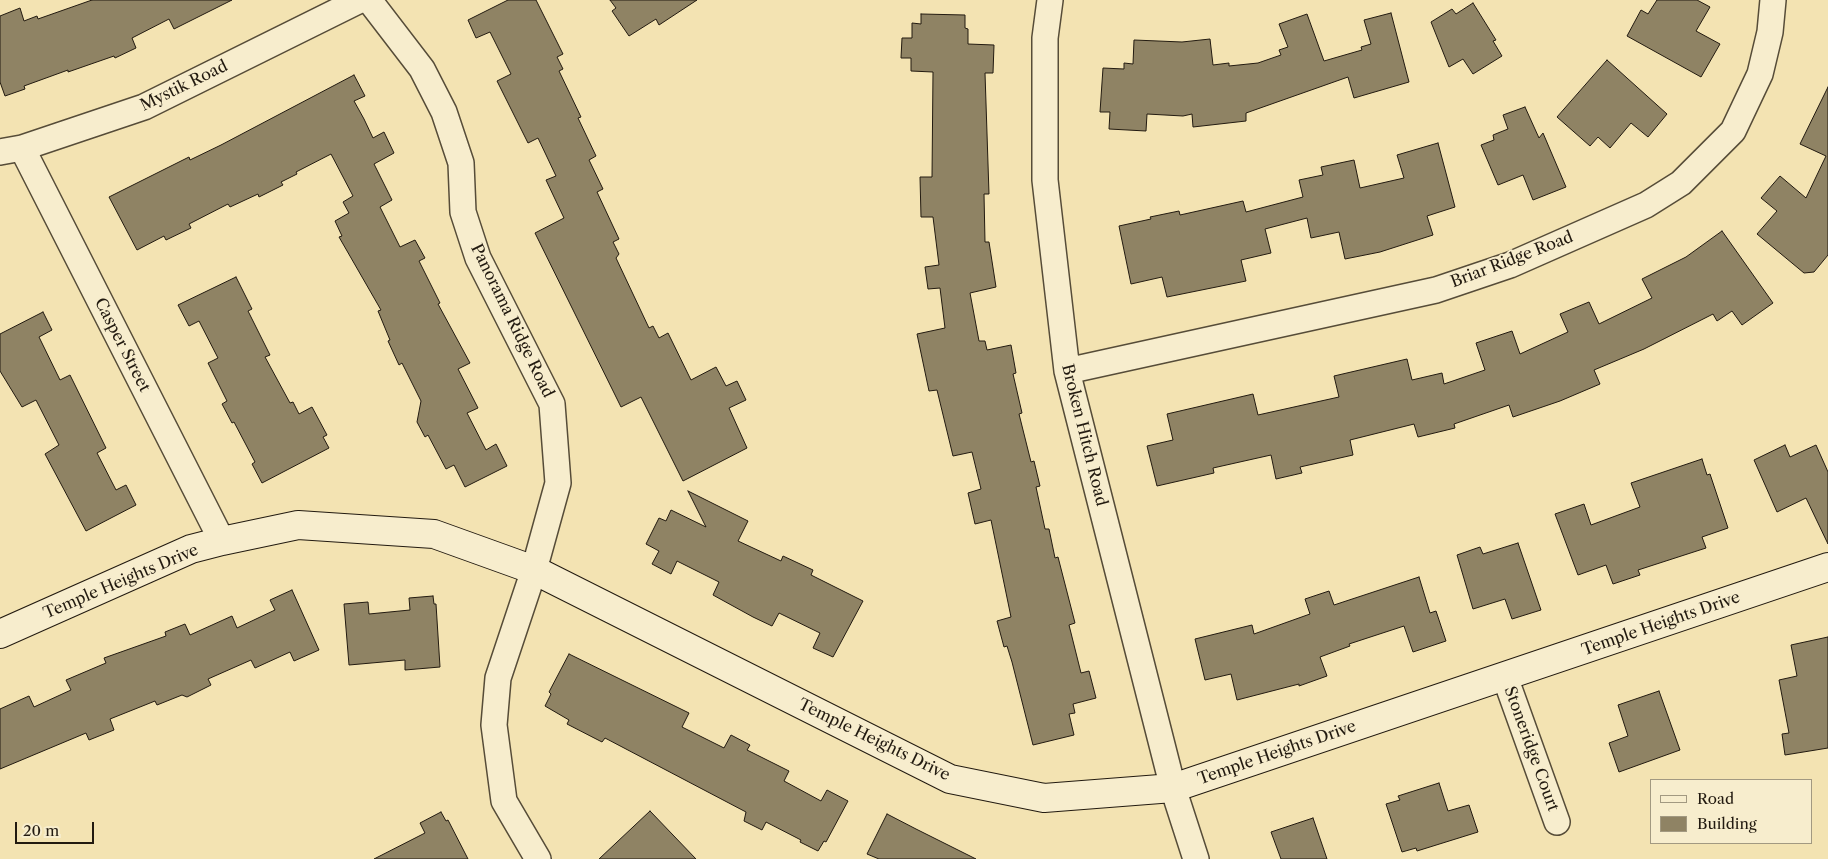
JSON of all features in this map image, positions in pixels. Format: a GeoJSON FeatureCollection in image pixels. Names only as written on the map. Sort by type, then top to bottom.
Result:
{"type":"FeatureCollection","features":[{"type":"Feature","properties":{"kind":"street","name":"Mystik Road"},"geometry":{"type":"LineString","coordinates":[[11,150],[144,106],[360,0]]}},
{"type":"Feature","properties":{"kind":"street","name":"Panorama Ridge Road"},"geometry":{"type":"LineString","coordinates":[[369,0],[422,69],[444,112],[461,163],[464,212],[478,258],[552,404],[558,483],[534,570],[498,678],[494,725],[504,801],[538,859]]}},
{"type":"Feature","properties":{"kind":"street","name":"Broken Hitch Road"},"geometry":{"type":"LineString","coordinates":[[1050,0],[1045,38],[1045,180],[1067,371],[1173,788],[1196,859]]}},
{"type":"Feature","properties":{"kind":"street","name":"Briar Ridge Road"},"geometry":{"type":"LineString","coordinates":[[1067,371],[1436,290],[1510,264],[1646,205],[1681,183],[1733,131],[1760,74],[1770,32],[1773,0]]}},
{"type":"Feature","properties":{"kind":"street","name":"Casper Street"},"geometry":{"type":"LineString","coordinates":[[11,150],[222,541]]}},
{"type":"Feature","properties":{"kind":"street","name":"Temple Heights Drive"},"geometry":{"type":"LineString","coordinates":[[0,634],[191,549],[222,541],[298,525],[434,534],[534,570],[950,779],[1044,798],[1173,788],[1828,566]]}},
{"type":"Feature","properties":{"kind":"street","name":"Stoneridge Court"},"geometry":{"type":"LineString","coordinates":[[1504,677],[1556,822]]}},
{"type":"Feature","properties":{"kind":"building"},"geometry":{"type":"Polygon","coordinates":[[[92,0],[232,0],[174,29],[169,19],[132,38],[136,48],[115,58],[114,56],[68,72],[68,70],[24,86],[25,89],[5,96],[0,82],[0,16],[20,8],[24,21],[37,16],[38,19],[92,0]]]}},
{"type":"Feature","properties":{"kind":"building"},"geometry":{"type":"Polygon","coordinates":[[[508,0],[536,0],[563,54],[557,57],[563,69],[559,71],[581,117],[578,118],[596,156],[589,160],[603,189],[597,192],[619,239],[613,242],[619,254],[616,258],[649,328],[653,326],[659,338],[668,333],[691,380],[716,367],[726,386],[737,381],[746,400],[729,408],[747,448],[683,481],[641,397],[621,407],[535,233],[564,218],[546,180],[556,176],[538,138],[528,143],[497,81],[511,74],[490,32],[476,38],[468,20],[508,0]]]}},
{"type":"Feature","properties":{"kind":"building"},"geometry":{"type":"Polygon","coordinates":[[[610,0],[697,0],[659,25],[656,19],[629,36],[612,11],[616,8],[610,0]]]}},
{"type":"Feature","properties":{"kind":"building"},"geometry":{"type":"Polygon","coordinates":[[[1657,0],[1697,0],[1710,7],[1696,31],[1720,44],[1701,77],[1627,36],[1641,10],[1648,14],[1657,0]]]}},
{"type":"Feature","properties":{"kind":"building"},"geometry":{"type":"Polygon","coordinates":[[[1473,3],[1496,40],[1493,41],[1502,56],[1473,74],[1463,59],[1449,67],[1431,22],[1452,9],[1456,14],[1473,3]]]}},
{"type":"Feature","properties":{"kind":"building"},"geometry":{"type":"Polygon","coordinates":[[[1391,13],[1409,82],[1354,98],[1348,77],[1246,113],[1246,121],[1193,127],[1192,114],[1183,116],[1147,114],[1146,131],[1109,129],[1110,112],[1100,112],[1103,68],[1124,69],[1124,63],[1133,64],[1134,40],[1182,42],[1210,39],[1213,65],[1229,63],[1229,66],[1258,63],[1281,55],[1279,50],[1288,47],[1279,24],[1307,14],[1324,61],[1362,50],[1361,47],[1371,44],[1364,20],[1391,13]]]}},
{"type":"Feature","properties":{"kind":"building"},"geometry":{"type":"Polygon","coordinates":[[[921,14],[965,15],[965,28],[968,29],[968,44],[994,45],[993,73],[985,73],[989,194],[984,194],[985,242],[989,242],[996,287],[970,293],[979,341],[985,341],[987,350],[1011,345],[1016,373],[1013,374],[1022,413],[1019,414],[1031,462],[1034,461],[1040,486],[1036,487],[1045,529],[1049,529],[1055,558],[1058,557],[1075,623],[1069,625],[1081,673],[1089,671],[1096,698],[1073,704],[1075,713],[1069,714],[1074,735],[1033,745],[1012,662],[1007,646],[1004,647],[997,621],[1011,617],[991,520],[975,524],[968,493],[981,489],[972,452],[953,456],[937,390],[929,391],[917,334],[945,328],[940,288],[928,289],[925,267],[939,265],[933,217],[921,217],[920,177],[932,177],[933,72],[911,71],[911,58],[901,58],[902,38],[912,38],[912,23],[921,24],[921,14]]]}},
{"type":"Feature","properties":{"kind":"building"},"geometry":{"type":"Polygon","coordinates":[[[1607,60],[1667,114],[1648,137],[1631,123],[1610,148],[1598,137],[1590,146],[1557,117],[1607,60]]]}},
{"type":"Feature","properties":{"kind":"building"},"geometry":{"type":"Polygon","coordinates":[[[354,75],[365,96],[354,101],[373,138],[384,132],[394,153],[374,164],[392,200],[380,207],[400,247],[415,240],[425,258],[419,261],[440,303],[438,304],[470,363],[458,369],[478,408],[467,413],[486,450],[496,444],[507,466],[465,487],[454,465],[446,469],[428,435],[425,437],[417,422],[421,401],[402,363],[399,365],[388,341],[390,340],[378,311],[381,310],[339,237],[342,236],[335,221],[349,213],[343,202],[353,196],[331,154],[296,172],[297,174],[281,182],[283,185],[259,197],[258,194],[230,207],[228,204],[189,224],[191,228],[166,240],[164,236],[137,250],[109,197],[189,157],[190,160],[221,145],[354,75]]]}},
{"type":"Feature","properties":{"kind":"building"},"geometry":{"type":"Polygon","coordinates":[[[1828,87],[1828,255],[1814,272],[1804,273],[1757,234],[1777,211],[1761,198],[1780,176],[1806,198],[1826,156],[1800,144],[1828,87]]]}},
{"type":"Feature","properties":{"kind":"building"},"geometry":{"type":"Polygon","coordinates":[[[1525,107],[1539,138],[1543,133],[1566,187],[1533,200],[1523,175],[1498,185],[1481,145],[1494,140],[1493,135],[1508,129],[1503,115],[1525,107]]]}},
{"type":"Feature","properties":{"kind":"building"},"geometry":{"type":"Polygon","coordinates":[[[1438,143],[1455,207],[1427,216],[1433,235],[1380,252],[1345,259],[1339,232],[1311,238],[1307,218],[1265,229],[1271,253],[1241,260],[1246,281],[1167,297],[1162,277],[1131,284],[1119,226],[1179,211],[1180,215],[1243,201],[1246,212],[1303,197],[1299,180],[1323,175],[1321,167],[1354,160],[1360,188],[1404,178],[1397,155],[1438,143]]]}},
{"type":"Feature","properties":{"kind":"building"},"geometry":{"type":"Polygon","coordinates":[[[1722,231],[1773,303],[1742,325],[1732,311],[1717,321],[1713,314],[1644,349],[1594,370],[1600,384],[1560,401],[1513,417],[1509,405],[1454,424],[1455,428],[1418,437],[1414,424],[1350,440],[1353,455],[1300,467],[1302,473],[1276,479],[1271,455],[1213,468],[1214,473],[1157,486],[1147,446],[1173,440],[1167,414],[1253,394],[1258,415],[1339,397],[1334,376],[1407,359],[1412,380],[1442,373],[1444,384],[1485,370],[1476,343],[1512,331],[1520,354],[1568,332],[1560,314],[1589,302],[1599,324],[1652,298],[1642,279],[1686,257],[1722,231]]]}},
{"type":"Feature","properties":{"kind":"building"},"geometry":{"type":"Polygon","coordinates":[[[236,277],[252,309],[248,311],[270,355],[265,357],[290,403],[293,402],[299,414],[312,407],[327,435],[323,437],[329,448],[262,483],[252,464],[255,462],[234,422],[232,423],[222,404],[227,401],[208,363],[218,358],[199,321],[189,326],[178,305],[236,277]]]}},
{"type":"Feature","properties":{"kind":"building"},"geometry":{"type":"Polygon","coordinates":[[[43,312],[52,330],[39,337],[60,380],[70,375],[106,448],[97,453],[116,490],[126,485],[136,505],[86,531],[45,454],[59,445],[36,400],[22,407],[0,371],[0,334],[43,312]]]}},
{"type":"Feature","properties":{"kind":"building"},"geometry":{"type":"Polygon","coordinates":[[[1785,445],[1790,457],[1816,445],[1828,472],[1828,544],[1806,498],[1777,512],[1754,460],[1785,445]]]}},
{"type":"Feature","properties":{"kind":"building"},"geometry":{"type":"Polygon","coordinates":[[[1702,459],[1707,475],[1710,474],[1728,528],[1702,537],[1706,548],[1638,570],[1640,575],[1613,584],[1606,565],[1578,575],[1555,514],[1584,504],[1591,525],[1640,507],[1631,483],[1702,459]]]}},
{"type":"Feature","properties":{"kind":"building"},"geometry":{"type":"Polygon","coordinates":[[[688,491],[748,521],[738,541],[781,561],[783,556],[813,570],[811,575],[863,601],[833,657],[813,648],[820,633],[779,613],[772,626],[753,617],[713,595],[719,582],[677,561],[671,574],[652,564],[659,551],[646,544],[659,518],[666,521],[671,510],[706,527],[688,491]]]}},
{"type":"Feature","properties":{"kind":"building"},"geometry":{"type":"Polygon","coordinates":[[[1518,543],[1541,610],[1512,619],[1505,599],[1473,609],[1457,555],[1480,547],[1483,554],[1518,543]]]}},
{"type":"Feature","properties":{"kind":"building"},"geometry":{"type":"Polygon","coordinates":[[[1419,577],[1430,613],[1436,611],[1446,641],[1413,652],[1404,626],[1349,644],[1350,646],[1320,657],[1327,676],[1299,686],[1299,684],[1237,700],[1231,674],[1205,680],[1195,639],[1252,625],[1254,634],[1310,614],[1305,599],[1329,591],[1334,605],[1419,577]]]}},
{"type":"Feature","properties":{"kind":"building"},"geometry":{"type":"Polygon","coordinates":[[[292,590],[319,650],[294,661],[290,652],[255,668],[251,660],[208,679],[211,685],[187,697],[182,695],[157,705],[155,701],[110,719],[114,730],[89,740],[86,733],[0,769],[0,709],[29,696],[34,707],[71,690],[66,680],[106,663],[104,658],[166,636],[165,632],[185,624],[190,635],[232,616],[237,628],[275,610],[270,600],[292,590]]]}},
{"type":"Feature","properties":{"kind":"building"},"geometry":{"type":"Polygon","coordinates":[[[433,596],[434,604],[436,604],[440,667],[405,670],[405,660],[349,665],[344,604],[368,602],[369,614],[410,610],[409,598],[433,596]]]}},
{"type":"Feature","properties":{"kind":"building"},"geometry":{"type":"Polygon","coordinates":[[[1828,637],[1828,748],[1785,755],[1782,734],[1789,733],[1779,680],[1797,676],[1791,645],[1828,637]]]}},
{"type":"Feature","properties":{"kind":"building"},"geometry":{"type":"Polygon","coordinates":[[[569,654],[689,713],[682,727],[724,748],[731,735],[750,745],[747,750],[789,771],[784,781],[821,801],[827,790],[848,801],[826,842],[824,841],[818,851],[766,822],[762,830],[744,821],[746,812],[605,738],[602,742],[567,724],[569,720],[545,706],[551,694],[549,692],[569,654]]]}},
{"type":"Feature","properties":{"kind":"building"},"geometry":{"type":"Polygon","coordinates":[[[1659,691],[1680,750],[1619,772],[1609,743],[1628,736],[1618,705],[1659,691]]]}},
{"type":"Feature","properties":{"kind":"building"},"geometry":{"type":"Polygon","coordinates":[[[1439,783],[1448,811],[1469,805],[1478,832],[1417,851],[1416,848],[1402,852],[1386,804],[1400,800],[1398,796],[1439,783]]]}},
{"type":"Feature","properties":{"kind":"building"},"geometry":{"type":"Polygon","coordinates":[[[650,811],[696,859],[599,859],[650,811]]]}},
{"type":"Feature","properties":{"kind":"building"},"geometry":{"type":"Polygon","coordinates":[[[441,812],[446,821],[448,820],[468,859],[374,859],[425,833],[420,823],[441,812]]]}},
{"type":"Feature","properties":{"kind":"building"},"geometry":{"type":"Polygon","coordinates":[[[887,814],[976,859],[879,859],[867,854],[887,814]]]}},
{"type":"Feature","properties":{"kind":"building"},"geometry":{"type":"Polygon","coordinates":[[[1313,818],[1327,859],[1281,859],[1271,832],[1313,818]]]}}]}
